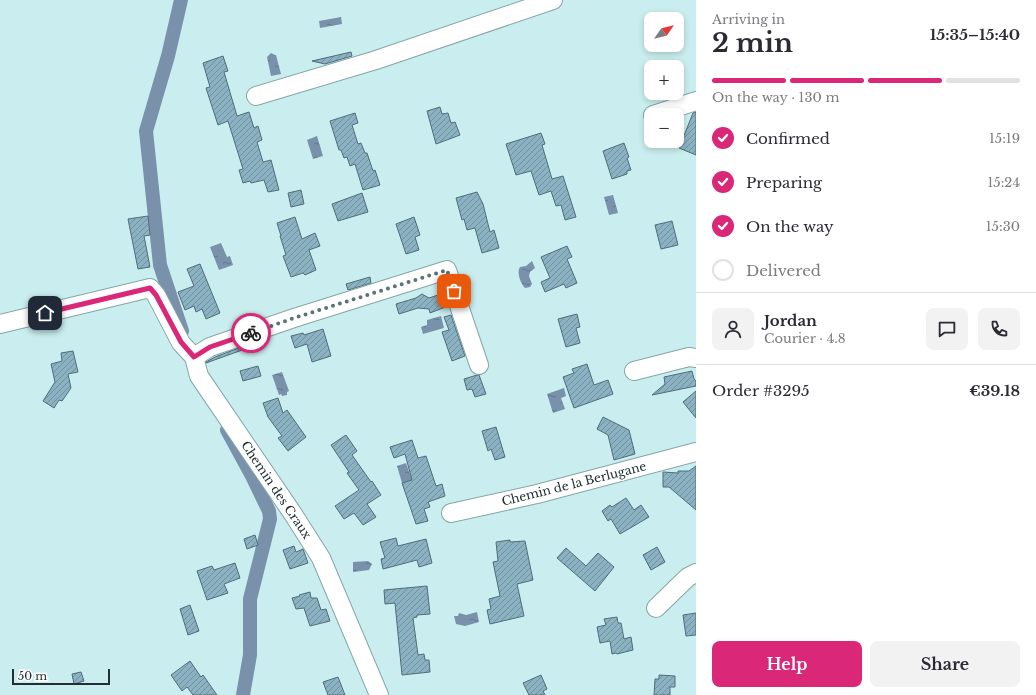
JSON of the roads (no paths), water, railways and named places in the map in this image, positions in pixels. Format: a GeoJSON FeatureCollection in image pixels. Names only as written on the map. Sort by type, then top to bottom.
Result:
{"type":"FeatureCollection","features":[{"type":"Feature","properties":{"kind":"street"},"geometry":{"type":"LineString","coordinates":[[256,96],[376,60],[553,0]]}},
{"type":"Feature","properties":{"kind":"street"},"geometry":{"type":"LineString","coordinates":[[675,108],[696,101]]}},
{"type":"Feature","properties":{"kind":"street"},"geometry":{"type":"LineString","coordinates":[[194,357],[210,347],[286,320],[447,270],[479,364]]}},
{"type":"Feature","properties":{"kind":"street","name":"Chemin des Craux"},"geometry":{"type":"LineString","coordinates":[[0,324],[150,288],[156,295],[181,342],[194,357],[199,376],[293,514],[321,558],[379,695]]}},
{"type":"Feature","properties":{"kind":"street"},"geometry":{"type":"LineString","coordinates":[[634,371],[689,357],[696,358]]}},
{"type":"Feature","properties":{"kind":"street","name":"Chemin de la Berlugane"},"geometry":{"type":"LineString","coordinates":[[451,513],[537,494],[696,452]]}},
{"type":"Feature","properties":{"kind":"street"},"geometry":{"type":"LineString","coordinates":[[656,608],[688,576],[696,572]]}},
{"type":"Feature","properties":{"kind":"water"},"geometry":{"type":"Polygon","coordinates":[[[341,17],[342,24],[320,28],[319,21],[341,17]]]}},
{"type":"Feature","properties":{"kind":"water"},"geometry":{"type":"Polygon","coordinates":[[[271,53],[276,55],[281,74],[271,76],[267,57],[271,53]]]}},
{"type":"Feature","properties":{"kind":"water"},"geometry":{"type":"Polygon","coordinates":[[[317,136],[323,156],[313,159],[307,140],[317,136]]]}},
{"type":"Feature","properties":{"kind":"water"},"geometry":{"type":"Polygon","coordinates":[[[613,195],[618,213],[609,215],[604,197],[613,195]]]}},
{"type":"Feature","properties":{"kind":"water"},"geometry":{"type":"Polygon","coordinates":[[[221,243],[227,257],[230,256],[233,265],[219,270],[210,247],[221,243]]]}},
{"type":"Feature","properties":{"kind":"water"},"geometry":{"type":"Polygon","coordinates":[[[532,261],[535,268],[530,272],[529,276],[532,284],[530,287],[525,288],[520,278],[519,269],[532,261]]]}},
{"type":"Feature","properties":{"kind":"water"},"geometry":{"type":"Polygon","coordinates":[[[441,316],[444,328],[423,334],[421,327],[427,325],[427,320],[441,316]]]}},
{"type":"Feature","properties":{"kind":"water"},"geometry":{"type":"Polygon","coordinates":[[[282,372],[289,391],[287,392],[287,395],[282,396],[281,394],[279,395],[272,375],[282,372]]]}},
{"type":"Feature","properties":{"kind":"water"},"geometry":{"type":"Polygon","coordinates":[[[564,388],[566,396],[561,398],[565,409],[553,413],[547,394],[564,388]]]}},
{"type":"Feature","properties":{"kind":"water"},"geometry":{"type":"Polygon","coordinates":[[[406,463],[412,480],[402,483],[397,466],[406,463]]]}},
{"type":"Feature","properties":{"kind":"water"},"geometry":{"type":"Polygon","coordinates":[[[368,561],[372,564],[369,570],[353,572],[353,562],[368,561]]]}},
{"type":"Feature","properties":{"kind":"water"},"geometry":{"type":"Polygon","coordinates":[[[477,612],[479,622],[465,626],[456,624],[454,616],[458,616],[459,613],[466,615],[477,612]]]}},
{"type":"Feature","properties":{"kind":"waterway"},"geometry":{"type":"LineString","coordinates":[[181,0],[168,56],[146,131],[160,265],[182,331]]}},
{"type":"Feature","properties":{"kind":"waterway"},"geometry":{"type":"LineString","coordinates":[[227,430],[269,511],[270,519],[250,599],[250,655],[243,695]]}}]}
